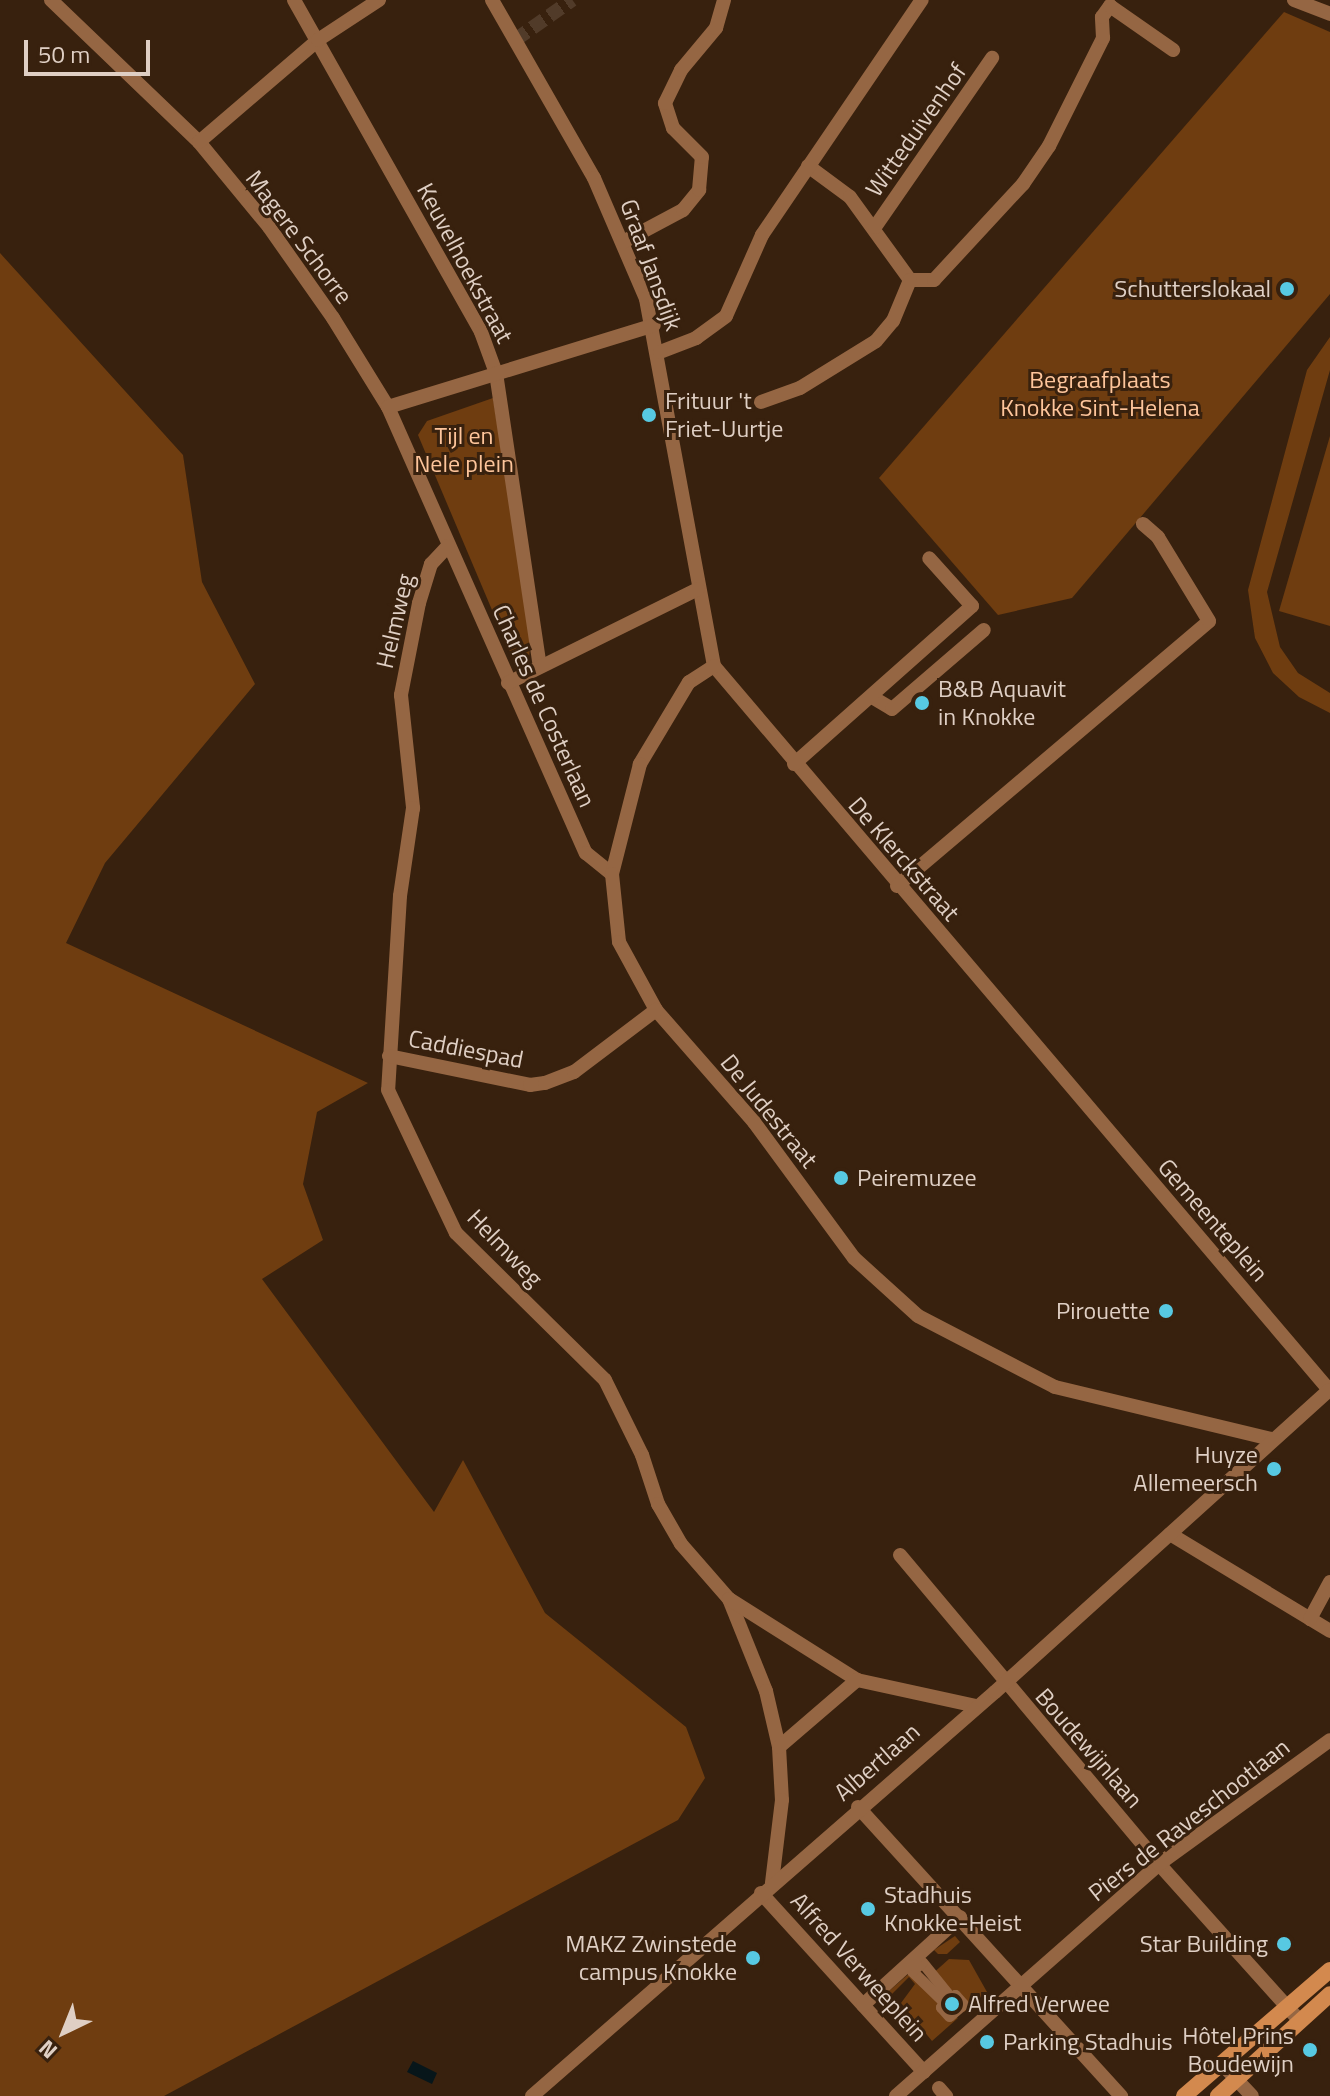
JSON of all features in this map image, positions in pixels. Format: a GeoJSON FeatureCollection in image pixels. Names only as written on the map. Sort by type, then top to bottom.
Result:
{"type":"FeatureCollection","features":[{"type":"Feature","properties":{"kind":"main road"},"geometry":{"type":"LineString","coordinates":[[1184,2096],[1309,1984],[1330,1970]]}},
{"type":"Feature","properties":{"kind":"main road"},"geometry":{"type":"LineString","coordinates":[[1218,2096],[1328,1999]]}},
{"type":"Feature","properties":{"kind":"street","name":"Magere Schorre"},"geometry":{"type":"LineString","coordinates":[[51,0],[199,142],[275,235],[388,407],[448,546]]}},
{"type":"Feature","properties":{"kind":"street","name":"Keuvelhoekstraat"},"geometry":{"type":"LineString","coordinates":[[294,0],[481,332],[496,373],[540,666]]}},
{"type":"Feature","properties":{"kind":"street"},"geometry":{"type":"LineString","coordinates":[[199,142],[318,40],[379,0]]}},
{"type":"Feature","properties":{"kind":"street","name":"Graaf Jansdijk"},"geometry":{"type":"LineString","coordinates":[[492,0],[580,152],[623,242],[654,325],[698,589],[714,666]]}},
{"type":"Feature","properties":{"kind":"street"},"geometry":{"type":"LineString","coordinates":[[623,242],[683,210],[699,190],[702,157],[673,128],[665,103],[681,70],[716,28],[724,0]]}},
{"type":"Feature","properties":{"kind":"street"},"geometry":{"type":"LineString","coordinates":[[660,352],[696,338],[726,316],[762,235],[922,0]]}},
{"type":"Feature","properties":{"kind":"street"},"geometry":{"type":"LineString","coordinates":[[1294,0],[1330,14]]}},
{"type":"Feature","properties":{"kind":"street"},"geometry":{"type":"LineString","coordinates":[[761,402],[800,388],[876,341],[893,321],[910,280],[934,280],[1023,184],[1049,146],[1103,38],[1102,17],[1110,6],[1173,50]]}},
{"type":"Feature","properties":{"kind":"street","name":"Witteduivenhof"},"geometry":{"type":"LineString","coordinates":[[875,227],[992,58]]}},
{"type":"Feature","properties":{"kind":"street","name":"Witteduivenhof"},"geometry":{"type":"LineString","coordinates":[[808,166],[850,197],[875,227],[910,280]]}},
{"type":"Feature","properties":{"kind":"street"},"geometry":{"type":"LineString","coordinates":[[388,407],[654,325]]}},
{"type":"Feature","properties":{"kind":"street"},"geometry":{"type":"LineString","coordinates":[[897,886],[1209,621],[1158,537],[1143,524]]}},
{"type":"Feature","properties":{"kind":"street","name":"Charles de Costerlaan"},"geometry":{"type":"LineString","coordinates":[[448,546],[586,853],[612,874]]}},
{"type":"Feature","properties":{"kind":"street","name":"Helmweg"},"geometry":{"type":"LineString","coordinates":[[448,546],[431,564],[419,603],[401,695],[413,808],[400,896],[388,1090],[456,1233],[605,1380],[642,1455],[658,1504],[681,1544],[729,1599],[766,1691],[779,1747],[782,1800],[766,1888]]}},
{"type":"Feature","properties":{"kind":"street"},"geometry":{"type":"LineString","coordinates":[[794,764],[972,606],[929,558]]}},
{"type":"Feature","properties":{"kind":"street"},"geometry":{"type":"LineString","coordinates":[[508,683],[698,589]]}},
{"type":"Feature","properties":{"kind":"street"},"geometry":{"type":"LineString","coordinates":[[872,697],[892,709],[984,630]]}},
{"type":"Feature","properties":{"kind":"street","name":"De Klerckstraat"},"geometry":{"type":"LineString","coordinates":[[714,666],[1063,1080]]}},
{"type":"Feature","properties":{"kind":"street","name":"De Judestraat"},"geometry":{"type":"LineString","coordinates":[[714,666],[689,682],[640,764],[612,874],[619,942],[656,1010],[754,1122],[854,1258],[918,1316],[1055,1387],[1271,1439]]}},
{"type":"Feature","properties":{"kind":"street","name":"Caddiespad"},"geometry":{"type":"LineString","coordinates":[[389,1056],[530,1085],[545,1083],[574,1072],[656,1010]]}},
{"type":"Feature","properties":{"kind":"street","name":"Gemeenteplein"},"geometry":{"type":"LineString","coordinates":[[1063,1080],[1329,1390],[1250,1459]]}},
{"type":"Feature","properties":{"kind":"street","name":"Albertlaan"},"geometry":{"type":"LineString","coordinates":[[532,2096],[858,1807],[1005,1683],[1250,1459]]}},
{"type":"Feature","properties":{"kind":"street"},"geometry":{"type":"LineString","coordinates":[[1170,1534],[1330,1631]]}},
{"type":"Feature","properties":{"kind":"street","name":"Boudewijnlaan"},"geometry":{"type":"LineString","coordinates":[[900,1555],[1003,1673],[1005,1683],[1159,1864],[1300,2021]]}},
{"type":"Feature","properties":{"kind":"street"},"geometry":{"type":"LineString","coordinates":[[1310,1619],[1330,1582]]}},
{"type":"Feature","properties":{"kind":"street"},"geometry":{"type":"LineString","coordinates":[[729,1599],[857,1680],[976,1706]]}},
{"type":"Feature","properties":{"kind":"street"},"geometry":{"type":"LineString","coordinates":[[779,1747],[857,1680]]}},
{"type":"Feature","properties":{"kind":"street","name":"Piers de Raveschootlaan"},"geometry":{"type":"LineString","coordinates":[[896,2096],[1159,1864],[1330,1740]]}},
{"type":"Feature","properties":{"kind":"street"},"geometry":{"type":"LineString","coordinates":[[858,1807],[1121,2096]]}},
{"type":"Feature","properties":{"kind":"street","name":"Alfred Verweeplein"},"geometry":{"type":"LineString","coordinates":[[766,1888],[863,2005],[924,2072]]}},
{"type":"Feature","properties":{"kind":"street"},"geometry":{"type":"LineString","coordinates":[[863,2005],[960,1917]]}},
{"type":"Feature","properties":{"kind":"street"},"geometry":{"type":"LineString","coordinates":[[917,1966],[929,1974],[955,2002],[956,2010],[949,2016],[941,2007],[945,2003],[912,1971],[917,1966]]}},
{"type":"Feature","properties":{"kind":"street"},"geometry":{"type":"LineString","coordinates":[[1309,1984],[1328,1999]]}},
{"type":"Feature","properties":{"kind":"street"},"geometry":{"type":"LineString","coordinates":[[1221,2063],[1252,2096]]}},
{"type":"Feature","properties":{"kind":"green space","name":"Begraafplaats Knokke Sint-Helena"},"geometry":{"type":"Polygon","coordinates":[[[1284,12],[1330,32],[1330,294],[1072,598],[998,615],[879,478],[1284,12]]]}},
{"type":"Feature","properties":{"kind":"green space"},"geometry":{"type":"Polygon","coordinates":[[[0,253],[183,455],[202,582],[255,684],[105,863],[66,943],[368,1083],[317,1112],[303,1184],[323,1240],[262,1279],[434,1512],[463,1460],[545,1613],[686,1727],[705,1778],[678,1820],[164,2096],[0,2096],[0,253]]]}},
{"type":"Feature","properties":{"kind":"green space"},"geometry":{"type":"Polygon","coordinates":[[[1330,337],[1330,370],[1267,592],[1280,647],[1298,673],[1330,693],[1330,713],[1299,697],[1273,673],[1255,638],[1248,590],[1307,370],[1330,337]]]}},
{"type":"Feature","properties":{"kind":"green space","name":"Tijl en Nele plein"},"geometry":{"type":"Polygon","coordinates":[[[493,398],[531,636],[529,658],[514,662],[418,435],[427,421],[493,398]]]}},
{"type":"Feature","properties":{"kind":"green space"},"geometry":{"type":"Polygon","coordinates":[[[1330,436],[1330,626],[1279,611],[1330,436]]]}},
{"type":"Feature","properties":{"kind":"green space"},"geometry":{"type":"Polygon","coordinates":[[[955,1936],[960,1942],[947,1954],[938,1954],[934,1950],[955,1936]]]}},
{"type":"Feature","properties":{"kind":"green space"},"geometry":{"type":"Polygon","coordinates":[[[949,1959],[969,1960],[987,1992],[964,2012],[930,1976],[949,1959]]]}},
{"type":"Feature","properties":{"kind":"green space"},"geometry":{"type":"Polygon","coordinates":[[[912,1971],[942,2008],[958,2018],[932,2041],[901,2003],[915,1984],[909,1977],[892,1994],[894,2013],[881,1998],[912,1971]]]}},
{"type":"Feature","properties":{"kind":"shaded area"},"geometry":{"type":"Polygon","coordinates":[[[413,2061],[437,2073],[432,2084],[407,2072],[413,2061]]]}},
{"type":"Feature","properties":{"kind":"tunnel"},"geometry":{"type":"LineString","coordinates":[[515,40],[572,0]]}},
{"type":"Feature","properties":{"kind":"place","name":"Schutterslokaal"},"geometry":{"type":"Point","coordinates":[1287,289]}},
{"type":"Feature","properties":{"kind":"place","name":"Frituur 't Friet-Uurtje"},"geometry":{"type":"Point","coordinates":[649,415]}},
{"type":"Feature","properties":{"kind":"place","name":"B&B Aquavit in Knokke"},"geometry":{"type":"Point","coordinates":[922,703]}},
{"type":"Feature","properties":{"kind":"place","name":"Peiremuzee"},"geometry":{"type":"Point","coordinates":[841,1178]}},
{"type":"Feature","properties":{"kind":"place","name":"Pirouette"},"geometry":{"type":"Point","coordinates":[1166,1311]}},
{"type":"Feature","properties":{"kind":"place","name":"Huyze Allemeersch"},"geometry":{"type":"Point","coordinates":[1274,1469]}},
{"type":"Feature","properties":{"kind":"place","name":"Stadhuis Knokke-Heist"},"geometry":{"type":"Point","coordinates":[868,1909]}},
{"type":"Feature","properties":{"kind":"place","name":"Star Building"},"geometry":{"type":"Point","coordinates":[1284,1944]}},
{"type":"Feature","properties":{"kind":"place","name":"MAKZ Zwinstede campus Knokke"},"geometry":{"type":"Point","coordinates":[753,1958]}},
{"type":"Feature","properties":{"kind":"place","name":"Alfred Verwee"},"geometry":{"type":"Point","coordinates":[952,2004]}},
{"type":"Feature","properties":{"kind":"place","name":"Parking Stadhuis"},"geometry":{"type":"Point","coordinates":[987,2042]}},
{"type":"Feature","properties":{"kind":"place","name":"Hôtel Prins Boudewijn"},"geometry":{"type":"Point","coordinates":[1310,2050]}}]}
